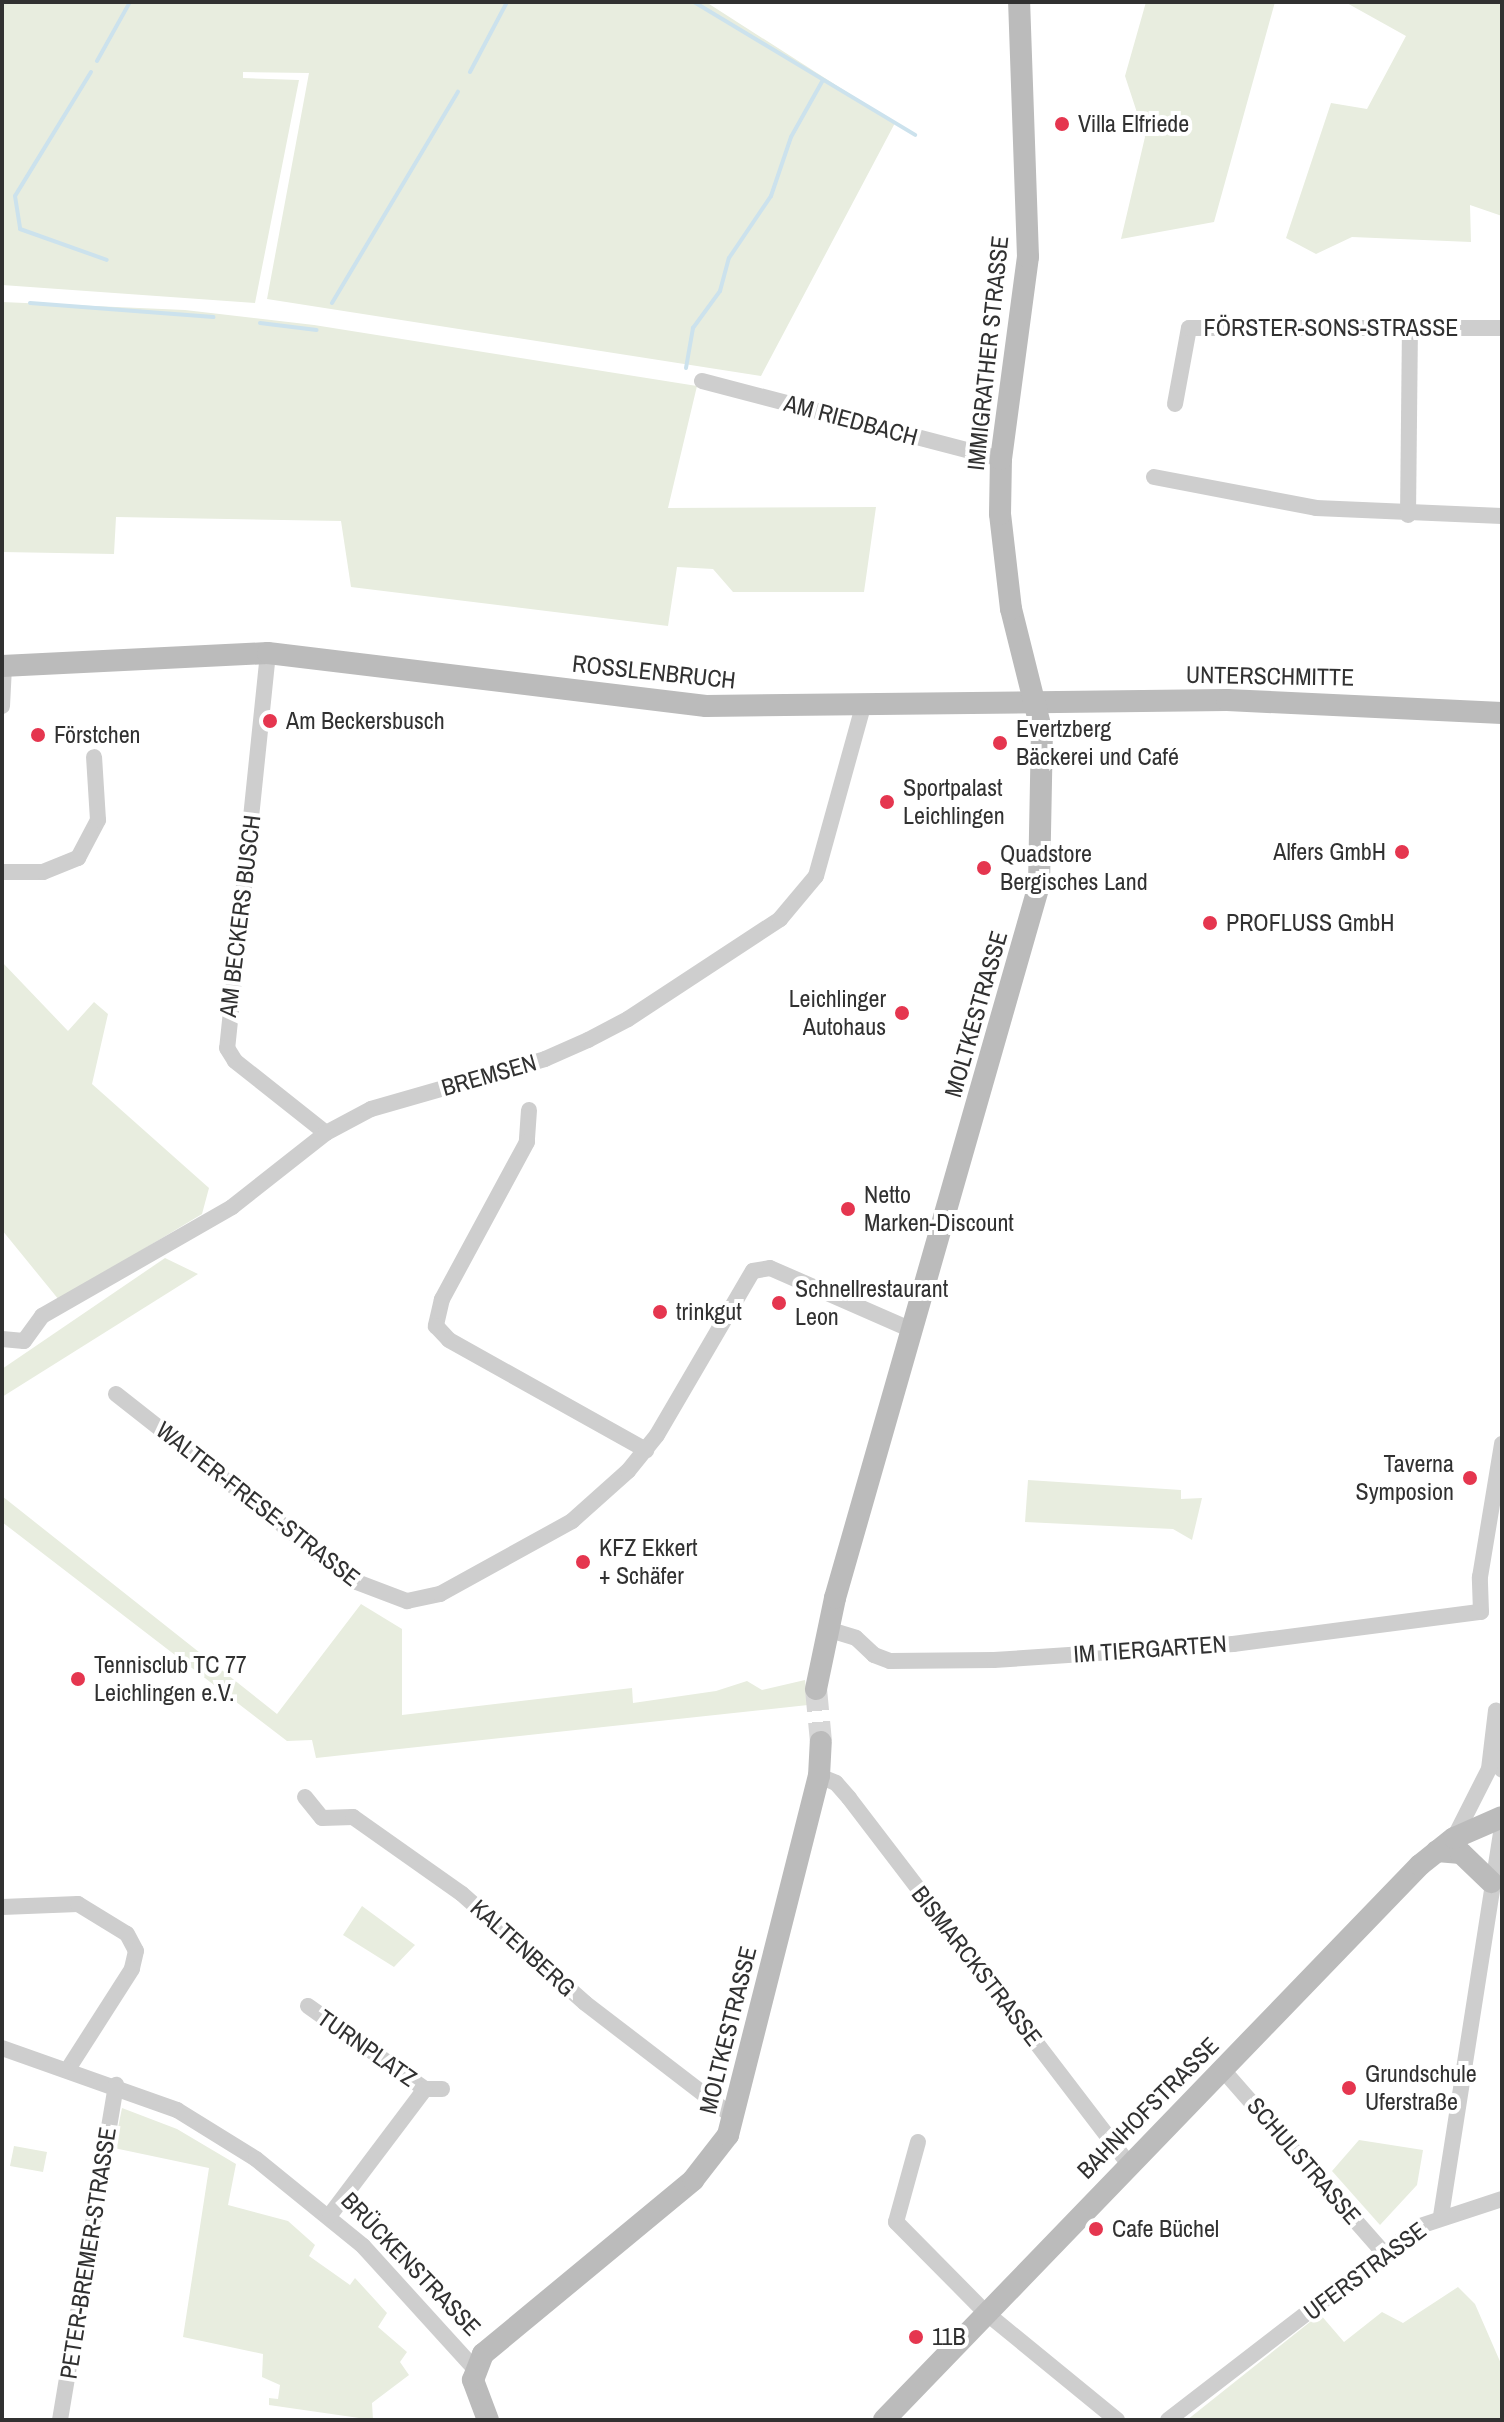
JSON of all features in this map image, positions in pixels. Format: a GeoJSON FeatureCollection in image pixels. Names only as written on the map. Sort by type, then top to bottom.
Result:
{"type":"FeatureCollection","features":[{"type":"Feature","properties":{"kind":"street","name":"IMMIGRATHER STRASSE"},"geometry":{"type":"LineString","coordinates":[[1019,2],[1028,257],[1001,459],[1001,552],[1038,705]]}},
{"type":"Feature","properties":{"kind":"street","name":"FÖRSTER-SONS-STRASSE"},"geometry":{"type":"LineString","coordinates":[[1175,404],[1189,328],[1502,328]]}},
{"type":"Feature","properties":{"kind":"street"},"geometry":{"type":"LineString","coordinates":[[1408,515],[1410,328]]}},
{"type":"Feature","properties":{"kind":"street","name":"AM RIEDBACH"},"geometry":{"type":"LineString","coordinates":[[702,381],[1001,459]]}},
{"type":"Feature","properties":{"kind":"street"},"geometry":{"type":"LineString","coordinates":[[1154,477],[1277,503],[1408,515],[1502,516]]}},
{"type":"Feature","properties":{"kind":"street"},"geometry":{"type":"LineString","coordinates":[[2,706],[3,666],[268,653]]}},
{"type":"Feature","properties":{"kind":"street","name":"ROSSLENBRUCH"},"geometry":{"type":"LineString","coordinates":[[268,653],[694,705],[1038,705]]}},
{"type":"Feature","properties":{"kind":"street","name":"AM BECKERS BUSCH"},"geometry":{"type":"LineString","coordinates":[[268,653],[227,1048],[235,1061],[326,1133]]}},
{"type":"Feature","properties":{"kind":"street","name":"UNTERSCHMITTE"},"geometry":{"type":"LineString","coordinates":[[1038,705],[1227,700],[1502,713]]}},
{"type":"Feature","properties":{"kind":"street","name":"MOLTKESTRASSE"},"geometry":{"type":"LineString","coordinates":[[816,1689],[827,1629],[1039,885],[1042,733],[1038,705]]}},
{"type":"Feature","properties":{"kind":"street","name":"BREMSEN"},"geometry":{"type":"LineString","coordinates":[[2,1339],[24,1341],[42,1316],[232,1207],[326,1133],[371,1109],[545,1059],[588,1040],[628,1019],[793,910],[810,889],[826,847],[863,706]]}},
{"type":"Feature","properties":{"kind":"street"},"geometry":{"type":"LineString","coordinates":[[2,872],[43,872],[78,858],[98,820],[94,757]]}},
{"type":"Feature","properties":{"kind":"street"},"geometry":{"type":"LineString","coordinates":[[529,1110],[527,1142],[442,1299],[436,1326],[459,1346],[646,1450]]}},
{"type":"Feature","properties":{"kind":"street","name":"WALTER-FRESE-STRASSE"},"geometry":{"type":"LineString","coordinates":[[116,1394],[354,1581],[407,1601],[440,1594],[572,1521],[646,1450],[749,1274],[759,1268],[770,1268],[912,1330]]}},
{"type":"Feature","properties":{"kind":"street","name":"IM TIERGARTEN"},"geometry":{"type":"LineString","coordinates":[[827,1629],[856,1638],[874,1655],[890,1661],[994,1660],[1233,1644],[1481,1612],[1480,1577],[1502,1444]]}},
{"type":"Feature","properties":{"kind":"street","name":"BAHNHOFSTRASSE"},"geometry":{"type":"LineString","coordinates":[[1499,1710],[1502,1770]]}},
{"type":"Feature","properties":{"kind":"street","name":"BAHNHOFSTRASSE"},"geometry":{"type":"LineString","coordinates":[[884,2420],[985,2312],[1446,1845],[1489,1769],[1499,1710]]}},
{"type":"Feature","properties":{"kind":"street","name":"MOLTKESTRASSE"},"geometry":{"type":"LineString","coordinates":[[474,2368],[483,2354],[693,2180],[719,2150],[735,2118],[819,1776],[821,1742]]}},
{"type":"Feature","properties":{"kind":"street","name":"BISMARCKSTRASSE"},"geometry":{"type":"LineString","coordinates":[[819,1776],[836,1783],[849,1798],[1130,2165]]}},
{"type":"Feature","properties":{"kind":"street","name":"KALTENBERG"},"geometry":{"type":"LineString","coordinates":[[305,1797],[322,1818],[353,1817],[462,1894],[585,2003],[735,2118]]}},
{"type":"Feature","properties":{"kind":"street","name":"BAHNHOFSTRASSE"},"geometry":{"type":"LineString","coordinates":[[1446,1845],[1502,1817]]}},
{"type":"Feature","properties":{"kind":"street","name":"UFERSTRASSE"},"geometry":{"type":"LineString","coordinates":[[1168,2420],[1384,2253],[1441,2216],[1502,1827]]}},
{"type":"Feature","properties":{"kind":"street"},"geometry":{"type":"LineString","coordinates":[[1446,1845],[1461,1853],[1491,1882]]}},
{"type":"Feature","properties":{"kind":"street"},"geometry":{"type":"LineString","coordinates":[[2,1907],[78,1904],[127,1934],[136,1951],[132,1969],[68,2069]]}},
{"type":"Feature","properties":{"kind":"street","name":"TURNPLATZ"},"geometry":{"type":"LineString","coordinates":[[308,2006],[433,2089],[330,2215]]}},
{"type":"Feature","properties":{"kind":"street","name":"BRÜCKENSTRASSE"},"geometry":{"type":"LineString","coordinates":[[2,2048],[116,2085],[204,2124],[330,2215],[474,2368],[474,2388],[488,2420]]}},
{"type":"Feature","properties":{"kind":"street","name":"SCHULSTRASSE"},"geometry":{"type":"LineString","coordinates":[[1223,2070],[1384,2253]]}},
{"type":"Feature","properties":{"kind":"street","name":"PETER-BREMER-STRASSE"},"geometry":{"type":"LineString","coordinates":[[60,2420],[116,2085]]}},
{"type":"Feature","properties":{"kind":"street"},"geometry":{"type":"LineString","coordinates":[[918,2142],[896,2222],[985,2312],[1117,2420]]}},
{"type":"Feature","properties":{"kind":"street"},"geometry":{"type":"LineString","coordinates":[[1441,2216],[1502,2199]]}},
{"type":"Feature","properties":{"kind":"shaded area"},"geometry":{"type":"Polygon","coordinates":[[[2,2],[706,2],[895,123],[761,376],[267,299],[309,73],[243,72],[243,78],[299,80],[255,303],[2,285],[2,2]]]}},
{"type":"Feature","properties":{"kind":"shaded area"},"geometry":{"type":"Polygon","coordinates":[[[1146,2],[1275,2],[1214,222],[1121,239],[1145,137],[1125,76],[1146,2]]]}},
{"type":"Feature","properties":{"kind":"shaded area"},"geometry":{"type":"Polygon","coordinates":[[[1345,2],[1502,2],[1502,216],[1470,205],[1471,242],[1352,237],[1316,254],[1286,238],[1331,103],[1367,109],[1406,36],[1345,2]]]}},
{"type":"Feature","properties":{"kind":"shaded area"},"geometry":{"type":"Polygon","coordinates":[[[2,302],[185,310],[314,325],[697,386],[668,508],[876,507],[864,592],[733,592],[713,569],[677,567],[668,626],[351,587],[341,521],[116,517],[114,554],[2,552],[2,302]]]}},
{"type":"Feature","properties":{"kind":"shaded area"},"geometry":{"type":"Polygon","coordinates":[[[2,962],[68,1031],[94,1002],[108,1014],[92,1084],[209,1188],[202,1214],[59,1300],[2,1230],[2,962]]]}},
{"type":"Feature","properties":{"kind":"shaded area"},"geometry":{"type":"Polygon","coordinates":[[[165,1258],[198,1274],[2,1397],[2,1369],[165,1258]]]}},
{"type":"Feature","properties":{"kind":"shaded area"},"geometry":{"type":"Polygon","coordinates":[[[1028,1480],[1181,1490],[1181,1499],[1202,1498],[1192,1540],[1173,1529],[1025,1522],[1028,1480]]]}},
{"type":"Feature","properties":{"kind":"shaded area"},"geometry":{"type":"Polygon","coordinates":[[[2,1496],[277,1714],[361,1604],[402,1629],[402,1715],[632,1688],[633,1703],[716,1691],[747,1681],[762,1690],[805,1680],[808,1705],[316,1758],[312,1740],[287,1741],[2,1522],[2,1496]]]}},
{"type":"Feature","properties":{"kind":"shaded area"},"geometry":{"type":"Polygon","coordinates":[[[362,1906],[415,1945],[394,1967],[343,1935],[362,1906]]]}},
{"type":"Feature","properties":{"kind":"shaded area"},"geometry":{"type":"Polygon","coordinates":[[[122,2108],[177,2129],[236,2164],[228,2205],[288,2221],[315,2245],[309,2256],[350,2285],[355,2278],[387,2313],[378,2327],[407,2352],[400,2362],[409,2375],[372,2403],[373,2420],[269,2405],[269,2398],[278,2399],[280,2385],[262,2377],[263,2354],[183,2337],[209,2168],[114,2148],[122,2108]]]}},
{"type":"Feature","properties":{"kind":"shaded area"},"geometry":{"type":"Polygon","coordinates":[[[1359,2140],[1423,2150],[1417,2185],[1380,2225],[1332,2171],[1359,2140]]]}},
{"type":"Feature","properties":{"kind":"shaded area"},"geometry":{"type":"Polygon","coordinates":[[[14,2146],[47,2152],[43,2172],[10,2166],[14,2146]]]}},
{"type":"Feature","properties":{"kind":"shaded area"},"geometry":{"type":"Polygon","coordinates":[[[1458,2287],[1475,2304],[1502,2366],[1502,2420],[1187,2420],[1320,2314],[1344,2342],[1382,2312],[1403,2323],[1458,2287]]]}},
{"type":"Feature","properties":{"kind":"waterway"},"geometry":{"type":"LineString","coordinates":[[97,61],[130,2]]}},
{"type":"Feature","properties":{"kind":"waterway"},"geometry":{"type":"LineString","coordinates":[[470,72],[507,2]]}},
{"type":"Feature","properties":{"kind":"waterway"},"geometry":{"type":"LineString","coordinates":[[694,2],[915,135]]}},
{"type":"Feature","properties":{"kind":"waterway"},"geometry":{"type":"LineString","coordinates":[[91,72],[15,196],[20,229],[107,260]]}},
{"type":"Feature","properties":{"kind":"waterway"},"geometry":{"type":"LineString","coordinates":[[686,368],[693,328],[720,291],[729,258],[771,196],[791,137],[823,80]]}},
{"type":"Feature","properties":{"kind":"waterway"},"geometry":{"type":"LineString","coordinates":[[332,303],[458,92]]}},
{"type":"Feature","properties":{"kind":"waterway"},"geometry":{"type":"LineString","coordinates":[[30,303],[213,317]]}},
{"type":"Feature","properties":{"kind":"waterway"},"geometry":{"type":"LineString","coordinates":[[260,323],[317,330]]}},
{"type":"Feature","properties":{"kind":"tunnel"},"geometry":{"type":"LineString","coordinates":[[816,1689],[821,1742]]}},
{"type":"Feature","properties":{"kind":"place","name":"Villa Elfriede"},"geometry":{"type":"Point","coordinates":[1062,124]}},
{"type":"Feature","properties":{"kind":"place","name":"Am Beckersbusch"},"geometry":{"type":"Point","coordinates":[270,721]}},
{"type":"Feature","properties":{"kind":"place","name":"Förstchen"},"geometry":{"type":"Point","coordinates":[38,735]}},
{"type":"Feature","properties":{"kind":"place","name":"Evertzberg Bäckerei und Café"},"geometry":{"type":"Point","coordinates":[1000,743]}},
{"type":"Feature","properties":{"kind":"place","name":"Sportpalast Leichlingen"},"geometry":{"type":"Point","coordinates":[887,802]}},
{"type":"Feature","properties":{"kind":"place","name":"Alfers GmbH"},"geometry":{"type":"Point","coordinates":[1402,852]}},
{"type":"Feature","properties":{"kind":"place","name":"Quadstore Bergisches Land"},"geometry":{"type":"Point","coordinates":[984,868]}},
{"type":"Feature","properties":{"kind":"place","name":"PROFLUSS GmbH"},"geometry":{"type":"Point","coordinates":[1210,923]}},
{"type":"Feature","properties":{"kind":"place","name":"Leichlinger Autohaus"},"geometry":{"type":"Point","coordinates":[902,1013]}},
{"type":"Feature","properties":{"kind":"place","name":"Netto Marken-Discount"},"geometry":{"type":"Point","coordinates":[848,1209]}},
{"type":"Feature","properties":{"kind":"place","name":"Schnellrestaurant Leon"},"geometry":{"type":"Point","coordinates":[779,1303]}},
{"type":"Feature","properties":{"kind":"place","name":"trinkgut"},"geometry":{"type":"Point","coordinates":[660,1312]}},
{"type":"Feature","properties":{"kind":"place","name":"Taverna Symposion"},"geometry":{"type":"Point","coordinates":[1470,1478]}},
{"type":"Feature","properties":{"kind":"place","name":"KFZ Ekkert + Schäfer"},"geometry":{"type":"Point","coordinates":[583,1562]}},
{"type":"Feature","properties":{"kind":"place","name":"Tennisclub TC 77 Leichlingen e.V."},"geometry":{"type":"Point","coordinates":[78,1679]}},
{"type":"Feature","properties":{"kind":"place","name":"Grundschule Uferstraße"},"geometry":{"type":"Point","coordinates":[1349,2088]}},
{"type":"Feature","properties":{"kind":"place","name":"Cafe Büchel"},"geometry":{"type":"Point","coordinates":[1096,2229]}},
{"type":"Feature","properties":{"kind":"place","name":"11B"},"geometry":{"type":"Point","coordinates":[916,2337]}}]}
